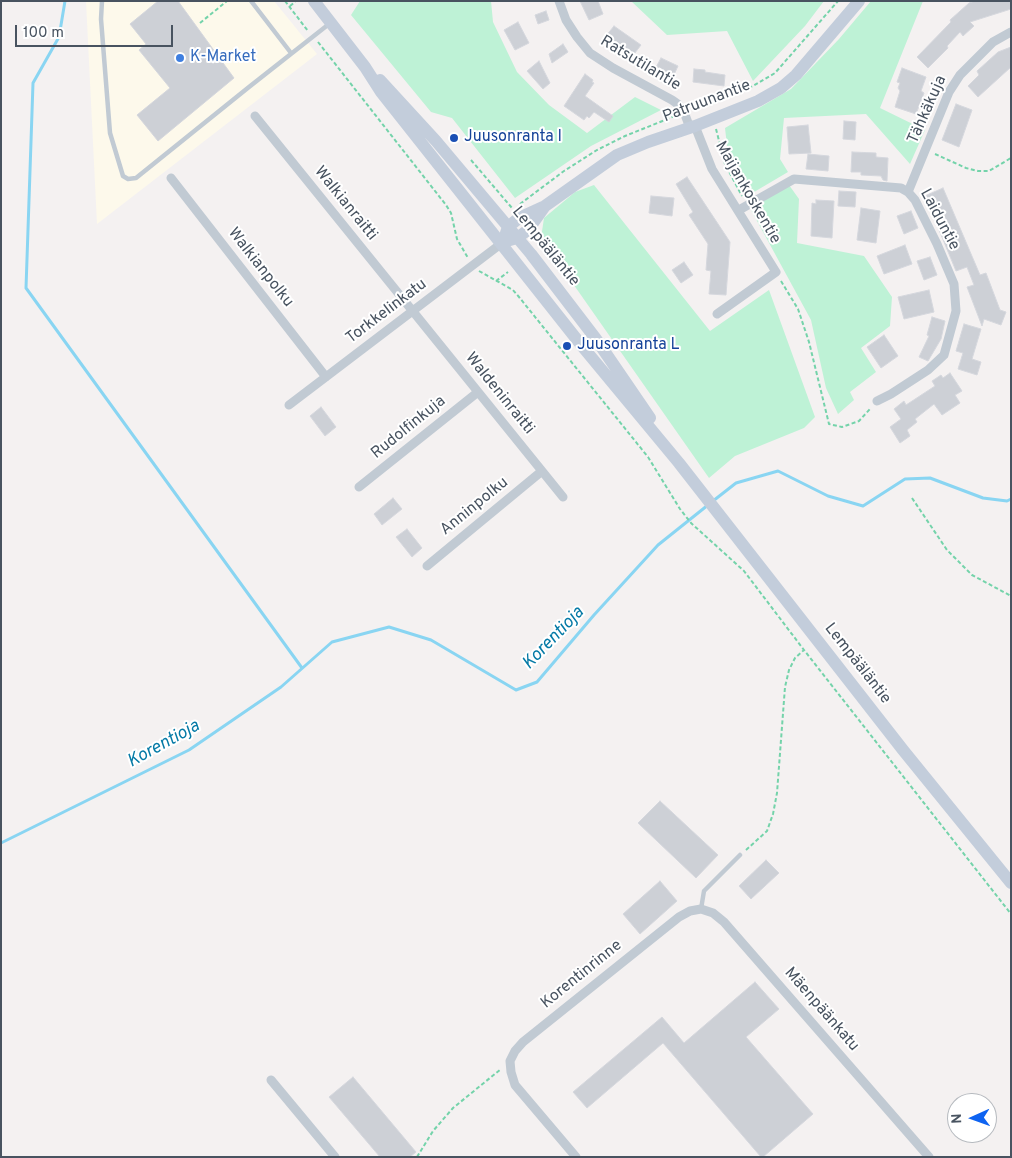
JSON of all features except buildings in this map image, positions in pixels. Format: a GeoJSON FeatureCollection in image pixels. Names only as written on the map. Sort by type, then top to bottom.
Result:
{"type":"FeatureCollection","features":[{"type":"Feature","properties":{"kind":"main road","name":"Lempääläntie"},"geometry":{"type":"LineString","coordinates":[[314,1],[365,67],[381,92],[582,346],[706,498],[903,750],[1011,883]]}},
{"type":"Feature","properties":{"kind":"main road","name":"Patruunantie"},"geometry":{"type":"LineString","coordinates":[[508,227],[519,218],[546,206],[573,185],[617,156],[648,142],[758,101],[781,88],[796,74],[859,1]]}},
{"type":"Feature","properties":{"kind":"main road","name":"Lempääläntie"},"geometry":{"type":"LineString","coordinates":[[365,67],[387,86],[424,127],[517,238],[596,339],[679,464]]}},
{"type":"Feature","properties":{"kind":"main road","name":"Patruunantie"},"geometry":{"type":"LineString","coordinates":[[502,243],[517,238],[528,230],[546,206]]}},
{"type":"Feature","properties":{"kind":"main road"},"geometry":{"type":"LineString","coordinates":[[502,243],[508,227]]}},
{"type":"Feature","properties":{"kind":"street","name":"Ratsutilantie"},"geometry":{"type":"LineString","coordinates":[[559,1],[566,20],[577,38],[590,53],[612,68],[679,105],[692,127]]}},
{"type":"Feature","properties":{"kind":"street","name":"Tähkäkuja"},"geometry":{"type":"LineString","coordinates":[[908,192],[949,92],[960,75],[993,42],[1011,32]]}},
{"type":"Feature","properties":{"kind":"street","name":"Walkianraitti"},"geometry":{"type":"LineString","coordinates":[[255,116],[413,311]]}},
{"type":"Feature","properties":{"kind":"street","name":"Maijankoskentie"},"geometry":{"type":"LineString","coordinates":[[692,127],[712,169],[743,208],[776,272]]}},
{"type":"Feature","properties":{"kind":"street","name":"Walkianpolku"},"geometry":{"type":"LineString","coordinates":[[171,178],[326,377]]}},
{"type":"Feature","properties":{"kind":"street","name":"Laiduntie"},"geometry":{"type":"LineString","coordinates":[[743,208],[794,179],[900,188],[908,192],[916,200],[954,284],[956,311],[944,356],[928,370],[877,401]]}},
{"type":"Feature","properties":{"kind":"street","name":"Torkkelinkatu"},"geometry":{"type":"LineString","coordinates":[[289,405],[502,243]]}},
{"type":"Feature","properties":{"kind":"street"},"geometry":{"type":"LineString","coordinates":[[717,314],[776,272]]}},
{"type":"Feature","properties":{"kind":"street","name":"Waldeninraitti"},"geometry":{"type":"LineString","coordinates":[[413,311],[563,496]]}},
{"type":"Feature","properties":{"kind":"street","name":"Rudolfinkuja"},"geometry":{"type":"LineString","coordinates":[[359,487],[478,392]]}},
{"type":"Feature","properties":{"kind":"street","name":"Anninpolku"},"geometry":{"type":"LineString","coordinates":[[427,566],[542,471]]}},
{"type":"Feature","properties":{"kind":"street","name":"Korentinrinne"},"geometry":{"type":"LineString","coordinates":[[510,1061],[515,1051],[523,1042],[679,917],[690,911],[701,909]]}},
{"type":"Feature","properties":{"kind":"street","name":"Mäenpäänkatu"},"geometry":{"type":"LineString","coordinates":[[701,909],[712,913],[724,922],[929,1157]]}},
{"type":"Feature","properties":{"kind":"street"},"geometry":{"type":"LineString","coordinates":[[510,1061],[515,1085],[576,1157]]}},
{"type":"Feature","properties":{"kind":"street"},"geometry":{"type":"LineString","coordinates":[[271,1080],[335,1157]]}},
{"type":"Feature","properties":{"kind":"lane"},"geometry":{"type":"LineString","coordinates":[[102,1],[101,19],[110,133],[123,176],[128,179],[136,178],[330,23]]}},
{"type":"Feature","properties":{"kind":"lane"},"geometry":{"type":"LineString","coordinates":[[251,1],[291,54]]}},
{"type":"Feature","properties":{"kind":"lane"},"geometry":{"type":"LineString","coordinates":[[701,909],[704,891],[740,855]]}},
{"type":"Feature","properties":{"kind":"path"},"geometry":{"type":"LineString","coordinates":[[200,23],[227,1]]}},
{"type":"Feature","properties":{"kind":"path"},"geometry":{"type":"LineString","coordinates":[[289,6],[296,1]]}},
{"type":"Feature","properties":{"kind":"path"},"geometry":{"type":"LineString","coordinates":[[709,105],[724,164],[743,208]]}},
{"type":"Feature","properties":{"kind":"path"},"geometry":{"type":"LineString","coordinates":[[926,150],[966,168],[978,171],[989,171],[1011,158]]}},
{"type":"Feature","properties":{"kind":"path"},"geometry":{"type":"LineString","coordinates":[[471,160],[514,210]]}},
{"type":"Feature","properties":{"kind":"path"},"geometry":{"type":"LineString","coordinates":[[776,272],[798,309],[809,342],[829,424],[842,427],[859,421],[877,401]]}},
{"type":"Feature","properties":{"kind":"path"},"geometry":{"type":"LineString","coordinates":[[912,498],[947,550],[972,574],[1011,596]]}},
{"type":"Feature","properties":{"kind":"path"},"geometry":{"type":"LineString","coordinates":[[684,515],[744,571],[1011,914]]}},
{"type":"Feature","properties":{"kind":"path"},"geometry":{"type":"LineString","coordinates":[[740,855],[767,831],[773,814],[777,794],[785,687],[789,670],[795,658],[804,650]]}},
{"type":"Feature","properties":{"kind":"path"},"geometry":{"type":"LineString","coordinates":[[417,1157],[433,1131],[453,1108],[510,1061]]}},
{"type":"Feature","properties":{"kind":"shaded area"},"geometry":{"type":"Polygon","coordinates":[[[86,1],[274,1],[317,54],[97,224],[86,1]]]}},
{"type":"Feature","properties":{"kind":"green space"},"geometry":{"type":"Polygon","coordinates":[[[360,1],[491,1],[493,22],[517,72],[549,105],[587,133],[635,97],[661,110],[591,146],[515,198],[452,118],[431,112],[351,15],[360,1]]]}},
{"type":"Feature","properties":{"kind":"green space"},"geometry":{"type":"Polygon","coordinates":[[[631,1],[824,1],[805,26],[753,81],[727,31],[667,35],[631,1]]]}},
{"type":"Feature","properties":{"kind":"green space"},"geometry":{"type":"Polygon","coordinates":[[[871,1],[923,1],[880,108],[925,130],[910,164],[866,114],[784,118],[780,159],[788,172],[749,195],[729,163],[725,128],[791,89],[839,39],[871,1]]]}},
{"type":"Feature","properties":{"kind":"green space"},"geometry":{"type":"Polygon","coordinates":[[[594,185],[710,331],[769,290],[815,417],[804,428],[735,456],[709,478],[541,238],[544,218],[575,192],[594,185]]]}},
{"type":"Feature","properties":{"kind":"green space"},"geometry":{"type":"Polygon","coordinates":[[[789,185],[799,199],[797,243],[864,256],[892,297],[890,326],[861,348],[876,372],[850,392],[854,400],[838,414],[826,388],[811,320],[750,208],[789,185]]]}},
{"type":"Feature","properties":{"kind":"waterway"},"geometry":{"type":"LineString","coordinates":[[65,1],[59,37],[33,83],[26,288],[302,668]]}},
{"type":"Feature","properties":{"kind":"waterway","name":"Korentioja"},"geometry":{"type":"LineString","coordinates":[[713,501],[736,483],[778,471],[828,496],[863,506],[905,479],[930,478],[983,498],[1007,501],[1011,499]]}},
{"type":"Feature","properties":{"kind":"waterway","name":"Korentioja"},"geometry":{"type":"LineString","coordinates":[[1,843],[189,750],[281,687],[332,642],[389,627],[431,640],[516,690],[537,682],[594,615],[658,545],[708,505]]}},
{"type":"Feature","properties":{"kind":"place","name":"K-Market"},"geometry":{"type":"Point","coordinates":[180,58]}},
{"type":"Feature","properties":{"kind":"place","name":"Juusonranta I"},"geometry":{"type":"Point","coordinates":[454,138]}},
{"type":"Feature","properties":{"kind":"place","name":"Juusonranta L"},"geometry":{"type":"Point","coordinates":[567,346]}}]}
